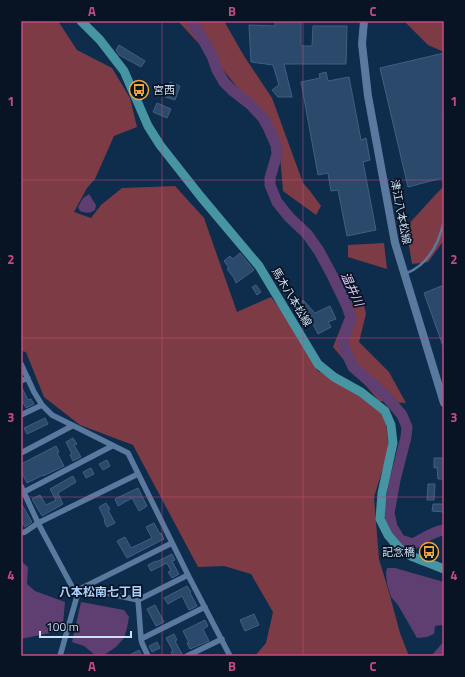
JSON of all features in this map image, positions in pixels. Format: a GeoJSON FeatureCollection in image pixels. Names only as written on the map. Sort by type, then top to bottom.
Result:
{"type":"FeatureCollection","features":[{"type":"Feature","properties":{"kind":"main road","name":"馬木八本松線"},"geometry":{"type":"LineString","coordinates":[[81,21],[100,40],[124,71],[148,126],[160,145],[259,266],[318,364],[334,377],[361,392],[385,411],[391,424],[393,443],[382,493],[380,519],[388,535],[400,549],[411,556],[444,569]]}},
{"type":"Feature","properties":{"kind":"main road","name":"津江八本松線"},"geometry":{"type":"LineString","coordinates":[[364,21],[362,44],[368,96],[395,243],[444,403]]}},
{"type":"Feature","properties":{"kind":"street"},"geometry":{"type":"LineString","coordinates":[[21,364],[34,392],[42,405],[52,415],[128,453],[230,656]]}},
{"type":"Feature","properties":{"kind":"street"},"geometry":{"type":"LineString","coordinates":[[21,382],[28,378]]}},
{"type":"Feature","properties":{"kind":"street"},"geometry":{"type":"LineString","coordinates":[[21,415],[42,405]]}},
{"type":"Feature","properties":{"kind":"street"},"geometry":{"type":"LineString","coordinates":[[21,453],[72,426]]}},
{"type":"Feature","properties":{"kind":"street"},"geometry":{"type":"LineString","coordinates":[[60,656],[76,596],[22,491],[112,446]]}},
{"type":"Feature","properties":{"kind":"street"},"geometry":{"type":"LineString","coordinates":[[21,533],[38,523],[138,474]]}},
{"type":"Feature","properties":{"kind":"street"},"geometry":{"type":"LineString","coordinates":[[75,592],[172,543]]}},
{"type":"Feature","properties":{"kind":"street"},"geometry":{"type":"LineString","coordinates":[[88,585],[92,590],[138,600],[188,575]]}},
{"type":"Feature","properties":{"kind":"street"},"geometry":{"type":"LineString","coordinates":[[138,600],[141,639],[148,656]]}},
{"type":"Feature","properties":{"kind":"street"},"geometry":{"type":"LineString","coordinates":[[141,639],[205,607]]}},
{"type":"Feature","properties":{"kind":"street"},"geometry":{"type":"LineString","coordinates":[[187,656],[222,639]]}},
{"type":"Feature","properties":{"kind":"lane"},"geometry":{"type":"LineString","coordinates":[[404,274],[418,268],[433,251],[438,241],[444,220]]}},
{"type":"Feature","properties":{"kind":"shaded area"},"geometry":{"type":"Polygon","coordinates":[[[21,21],[58,21],[77,50],[112,68],[130,98],[137,127],[114,136],[95,179],[87,188],[74,212],[91,218],[101,205],[122,188],[175,186],[204,218],[237,312],[271,297],[300,335],[318,371],[361,392],[385,416],[389,449],[374,497],[379,559],[400,633],[409,656],[255,656],[266,643],[273,612],[251,574],[224,566],[198,567],[133,445],[80,425],[44,397],[26,352],[21,351],[21,21]]]}},
{"type":"Feature","properties":{"kind":"shaded area"},"geometry":{"type":"Polygon","coordinates":[[[178,21],[224,21],[244,56],[272,98],[303,183],[321,206],[316,215],[283,191],[280,156],[256,111],[225,72],[178,21]]]}},
{"type":"Feature","properties":{"kind":"shaded area"},"geometry":{"type":"Polygon","coordinates":[[[404,21],[444,21],[444,52],[428,45],[404,21]]]}},
{"type":"Feature","properties":{"kind":"shaded area"},"geometry":{"type":"Polygon","coordinates":[[[444,186],[444,240],[428,262],[412,264],[406,227],[444,186]]]}},
{"type":"Feature","properties":{"kind":"shaded area"},"geometry":{"type":"Polygon","coordinates":[[[89,194],[96,205],[95,210],[88,213],[80,211],[78,207],[83,198],[89,194]]]}},
{"type":"Feature","properties":{"kind":"shaded area"},"geometry":{"type":"Polygon","coordinates":[[[384,243],[387,269],[348,257],[348,245],[384,243]]]}},
{"type":"Feature","properties":{"kind":"shaded area"},"geometry":{"type":"Polygon","coordinates":[[[353,297],[363,301],[366,314],[359,342],[389,372],[406,403],[379,401],[333,347],[353,297]]]}},
{"type":"Feature","properties":{"kind":"shaded area"},"geometry":{"type":"Polygon","coordinates":[[[21,561],[28,567],[27,584],[35,591],[65,602],[63,624],[50,633],[21,639],[21,561]]]}},
{"type":"Feature","properties":{"kind":"shaded area"},"geometry":{"type":"Polygon","coordinates":[[[387,568],[395,568],[444,582],[444,627],[441,625],[435,626],[434,634],[427,637],[417,638],[398,605],[391,597],[387,584],[387,568]]]}},
{"type":"Feature","properties":{"kind":"shaded area"},"geometry":{"type":"Polygon","coordinates":[[[81,602],[124,610],[129,617],[124,638],[116,647],[104,655],[95,655],[84,646],[72,642],[81,602]]]}},
{"type":"Feature","properties":{"kind":"shaded area"},"geometry":{"type":"Polygon","coordinates":[[[444,641],[444,656],[432,656],[432,655],[444,641]]]}},
{"type":"Feature","properties":{"kind":"building"},"geometry":{"type":"Polygon","coordinates":[[[275,21],[301,21],[301,46],[312,46],[313,26],[347,26],[346,64],[284,64],[292,97],[278,97],[272,90],[279,85],[273,65],[251,62],[249,25],[275,26],[275,21]]]}},
{"type":"Feature","properties":{"kind":"building"},"geometry":{"type":"Polygon","coordinates":[[[119,45],[145,61],[141,67],[119,55],[116,50],[119,45]]]}},
{"type":"Feature","properties":{"kind":"building"},"geometry":{"type":"Polygon","coordinates":[[[444,53],[444,113],[442,113],[444,121],[444,176],[442,178],[408,187],[380,68],[444,53]]]}},
{"type":"Feature","properties":{"kind":"building"},"geometry":{"type":"Polygon","coordinates":[[[326,72],[328,81],[349,77],[361,140],[366,138],[370,160],[363,162],[376,230],[347,236],[338,190],[331,191],[328,173],[318,175],[301,82],[320,78],[319,74],[326,72]]]}},
{"type":"Feature","properties":{"kind":"building"},"geometry":{"type":"Polygon","coordinates":[[[170,82],[180,86],[175,100],[165,97],[170,82]]]}},
{"type":"Feature","properties":{"kind":"building"},"geometry":{"type":"Polygon","coordinates":[[[157,103],[171,109],[167,118],[153,112],[157,103]]]}},
{"type":"Feature","properties":{"kind":"building"},"geometry":{"type":"Polygon","coordinates":[[[240,253],[254,270],[236,283],[224,261],[230,256],[233,259],[240,253]]]}},
{"type":"Feature","properties":{"kind":"building"},"geometry":{"type":"Polygon","coordinates":[[[256,285],[261,292],[257,295],[252,287],[256,285]]]}},
{"type":"Feature","properties":{"kind":"building"},"geometry":{"type":"Polygon","coordinates":[[[444,285],[444,346],[443,346],[424,293],[444,285]]]}},
{"type":"Feature","properties":{"kind":"building"},"geometry":{"type":"Polygon","coordinates":[[[303,300],[315,313],[330,306],[336,319],[328,322],[331,327],[318,334],[306,310],[305,312],[301,307],[304,305],[303,300]]]}},
{"type":"Feature","properties":{"kind":"building"},"geometry":{"type":"Polygon","coordinates":[[[21,386],[28,400],[31,399],[34,404],[26,408],[21,399],[21,386]]]}},
{"type":"Feature","properties":{"kind":"building"},"geometry":{"type":"Polygon","coordinates":[[[45,418],[48,424],[27,434],[24,428],[45,418]]]}},
{"type":"Feature","properties":{"kind":"building"},"geometry":{"type":"Polygon","coordinates":[[[73,438],[77,444],[74,445],[81,457],[73,461],[70,455],[72,454],[66,442],[73,438]]]}},
{"type":"Feature","properties":{"kind":"building"},"geometry":{"type":"Polygon","coordinates":[[[56,446],[59,452],[57,453],[64,466],[27,483],[21,471],[21,464],[56,446]]]}},
{"type":"Feature","properties":{"kind":"building"},"geometry":{"type":"Polygon","coordinates":[[[434,458],[443,458],[444,479],[438,479],[437,467],[434,468],[434,458]]]}},
{"type":"Feature","properties":{"kind":"building"},"geometry":{"type":"Polygon","coordinates":[[[107,460],[110,466],[103,470],[99,464],[107,460]]]}},
{"type":"Feature","properties":{"kind":"building"},"geometry":{"type":"Polygon","coordinates":[[[91,468],[94,474],[86,478],[83,472],[91,468]]]}},
{"type":"Feature","properties":{"kind":"building"},"geometry":{"type":"Polygon","coordinates":[[[73,476],[76,482],[58,493],[63,504],[42,516],[32,499],[40,495],[46,505],[56,500],[50,489],[73,476]]]}},
{"type":"Feature","properties":{"kind":"building"},"geometry":{"type":"Polygon","coordinates":[[[428,484],[435,484],[434,500],[427,500],[428,484]]]}},
{"type":"Feature","properties":{"kind":"building"},"geometry":{"type":"Polygon","coordinates":[[[138,488],[147,506],[139,511],[132,498],[118,506],[115,499],[138,488]]]}},
{"type":"Feature","properties":{"kind":"building"},"geometry":{"type":"Polygon","coordinates":[[[21,503],[32,522],[25,527],[21,520],[21,503]]]}},
{"type":"Feature","properties":{"kind":"building"},"geometry":{"type":"Polygon","coordinates":[[[106,503],[115,523],[107,527],[99,507],[106,503]]]}},
{"type":"Feature","properties":{"kind":"building"},"geometry":{"type":"Polygon","coordinates":[[[433,504],[444,504],[444,512],[432,511],[433,504]]]}},
{"type":"Feature","properties":{"kind":"building"},"geometry":{"type":"Polygon","coordinates":[[[154,523],[164,539],[127,558],[117,541],[125,537],[131,548],[152,538],[146,527],[154,523]]]}},
{"type":"Feature","properties":{"kind":"building"},"geometry":{"type":"Polygon","coordinates":[[[172,554],[175,560],[172,561],[179,574],[172,578],[168,572],[171,571],[167,563],[151,571],[148,565],[172,554]]]}},
{"type":"Feature","properties":{"kind":"building"},"geometry":{"type":"Polygon","coordinates":[[[187,586],[197,606],[189,610],[182,596],[168,604],[164,598],[187,586]]]}},
{"type":"Feature","properties":{"kind":"building"},"geometry":{"type":"Polygon","coordinates":[[[155,605],[164,622],[156,626],[147,609],[155,605]]]}},
{"type":"Feature","properties":{"kind":"building"},"geometry":{"type":"Polygon","coordinates":[[[254,614],[259,625],[245,631],[240,620],[254,614]]]}},
{"type":"Feature","properties":{"kind":"building"},"geometry":{"type":"Polygon","coordinates":[[[205,620],[208,626],[203,629],[209,641],[190,649],[187,643],[189,643],[183,631],[205,620]]]}},
{"type":"Feature","properties":{"kind":"building"},"geometry":{"type":"Polygon","coordinates":[[[174,634],[177,640],[175,641],[182,654],[178,656],[173,656],[171,652],[173,651],[166,638],[174,634]]]}},
{"type":"Feature","properties":{"kind":"building"},"geometry":{"type":"Polygon","coordinates":[[[157,642],[160,648],[152,652],[149,646],[157,642]]]}},
{"type":"Feature","properties":{"kind":"building"},"geometry":{"type":"Polygon","coordinates":[[[139,650],[142,656],[128,656],[139,650]]]}},
{"type":"Feature","properties":{"kind":"waterway","name":"温井川"},"geometry":{"type":"LineString","coordinates":[[191,21],[212,56],[217,70],[224,82],[251,105],[263,118],[268,127],[276,145],[277,154],[270,178],[270,185],[277,202],[289,217],[307,234],[319,251],[347,306],[351,318],[343,340],[343,345],[353,367],[385,395],[402,415],[407,427],[389,513],[392,527],[400,540],[413,544],[432,534],[444,530]]}},
{"type":"Feature","properties":{"kind":"place","name":"宮西"},"geometry":{"type":"Point","coordinates":[139,90]}},
{"type":"Feature","properties":{"kind":"place","name":"記念橋"},"geometry":{"type":"Point","coordinates":[429,552]}},
{"type":"Feature","properties":{"kind":"district","name":"八本松南七丁目"},"geometry":{"type":"Point","coordinates":[101,592]}}]}
